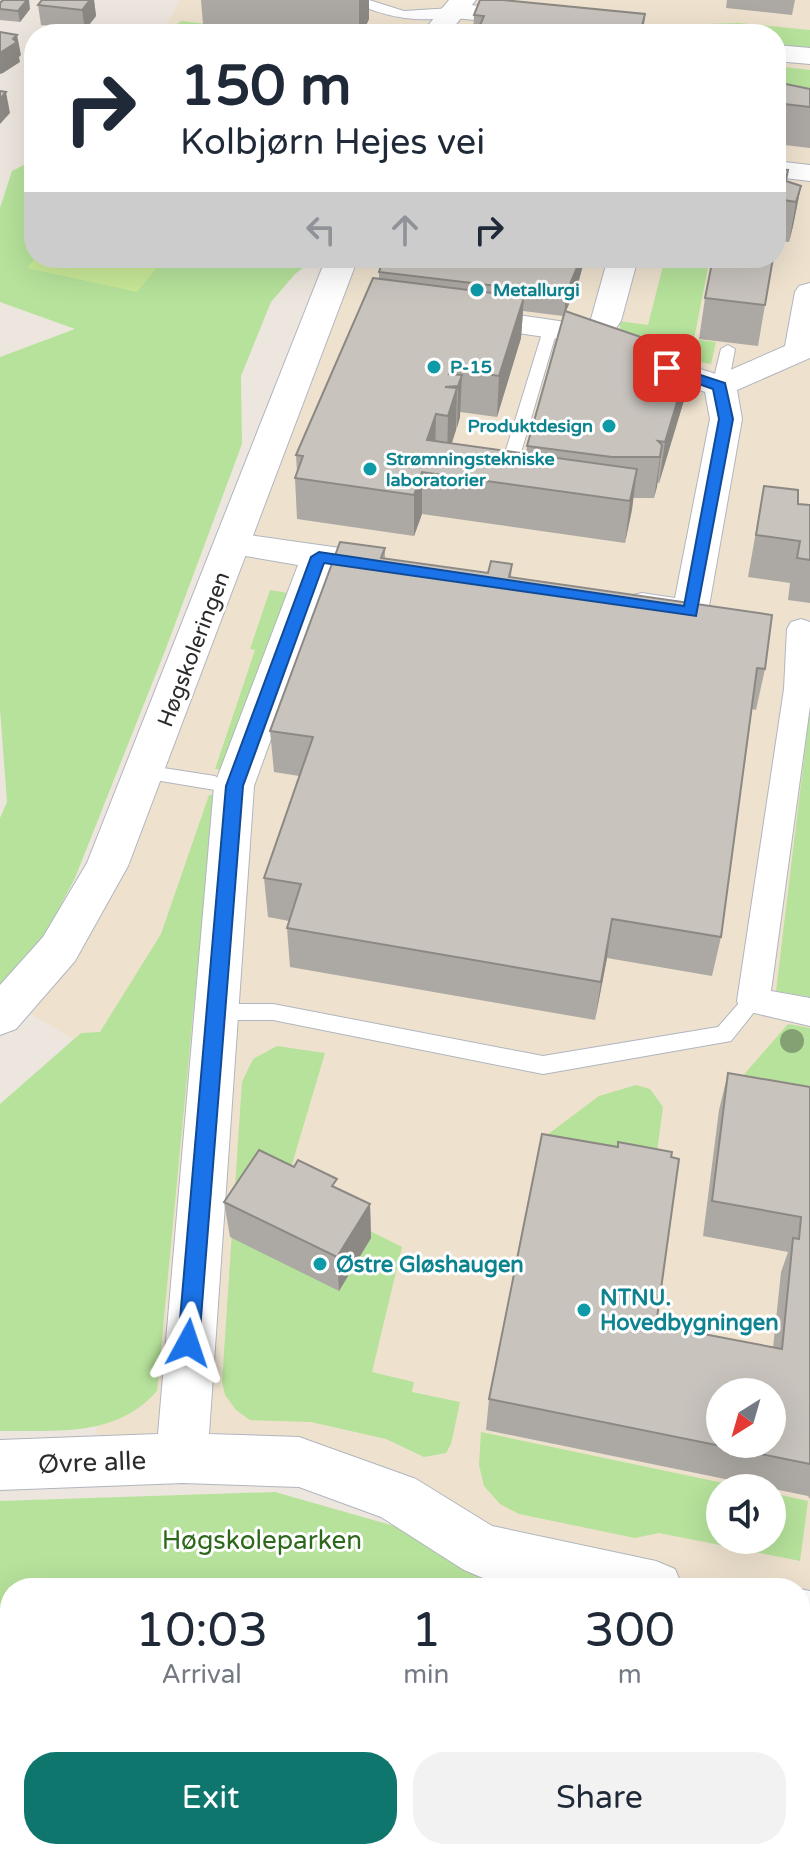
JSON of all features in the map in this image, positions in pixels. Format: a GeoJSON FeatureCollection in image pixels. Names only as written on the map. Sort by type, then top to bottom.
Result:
{"type":"FeatureCollection","features":[{"type":"Feature","properties":{"kind":"street"},"geometry":{"type":"LineString","coordinates":[[442,24],[460,3],[475,12],[521,24]]}},
{"type":"Feature","properties":{"kind":"street"},"geometry":{"type":"LineString","coordinates":[[786,54],[810,56]]}},
{"type":"Feature","properties":{"kind":"street"},"geometry":{"type":"LineString","coordinates":[[786,170],[810,173]]}},
{"type":"Feature","properties":{"kind":"street","name":"Høgskoleringen"},"geometry":{"type":"LineString","coordinates":[[0,1016],[59,949],[107,866],[338,268]]}},
{"type":"Feature","properties":{"kind":"street"},"geometry":{"type":"LineString","coordinates":[[594,335],[606,321],[620,268]]}},
{"type":"Feature","properties":{"kind":"street"},"geometry":{"type":"LineString","coordinates":[[434,312],[594,335],[614,350],[720,386],[800,351],[810,292]]}},
{"type":"Feature","properties":{"kind":"street"},"geometry":{"type":"LineString","coordinates":[[602,599],[704,614],[726,419],[720,386]]}},
{"type":"Feature","properties":{"kind":"street"},"geometry":{"type":"LineString","coordinates":[[234,544],[374,565]]}},
{"type":"Feature","properties":{"kind":"street"},"geometry":{"type":"LineString","coordinates":[[183,1458],[184,1404],[234,786],[319,557]]}},
{"type":"Feature","properties":{"kind":"street"},"geometry":{"type":"LineString","coordinates":[[795,628],[798,689],[753,1001],[810,1012]]}},
{"type":"Feature","properties":{"kind":"street","name":"Øvre alle"},"geometry":{"type":"LineString","coordinates":[[0,1465],[183,1458],[299,1462],[397,1497],[483,1551],[569,1578]]}},
{"type":"Feature","properties":{"kind":"lane"},"geometry":{"type":"LineString","coordinates":[[360,0],[376,11],[421,16],[460,3]]}},
{"type":"Feature","properties":{"kind":"lane"},"geometry":{"type":"LineString","coordinates":[[509,466],[551,327]]}},
{"type":"Feature","properties":{"kind":"lane"},"geometry":{"type":"LineString","coordinates":[[720,386],[728,349]]}},
{"type":"Feature","properties":{"kind":"lane"},"geometry":{"type":"LineString","coordinates":[[144,772],[215,783]]}},
{"type":"Feature","properties":{"kind":"lane"},"geometry":{"type":"LineString","coordinates":[[215,1012],[273,1012],[543,1065],[724,1035],[753,1001]]}},
{"type":"Feature","properties":{"kind":"shaded area"},"geometry":{"type":"Polygon","coordinates":[[[180,0],[810,0],[810,1578],[558,1578],[397,1497],[98,1462],[76,1041],[14,1004],[59,949],[338,268],[786,268],[786,24],[167,24],[180,0]]]}},
{"type":"Feature","properties":{"kind":"green space"},"geometry":{"type":"Polygon","coordinates":[[[181,21],[208,24],[177,24],[181,21]]]}},
{"type":"Feature","properties":{"kind":"green space"},"geometry":{"type":"Polygon","coordinates":[[[786,28],[810,30],[810,50],[786,47],[786,28]]]}},
{"type":"Feature","properties":{"kind":"green space"},"geometry":{"type":"Polygon","coordinates":[[[786,67],[810,70],[810,128],[786,125],[786,67]]]}},
{"type":"Feature","properties":{"kind":"green space"},"geometry":{"type":"Polygon","coordinates":[[[24,165],[24,268],[303,268],[271,302],[241,376],[242,444],[165,651],[75,878],[43,939],[0,987],[0,818],[7,802],[0,709],[0,357],[75,329],[0,302],[0,208],[12,171],[24,165]]]}},
{"type":"Feature","properties":{"kind":"green space"},"geometry":{"type":"Polygon","coordinates":[[[27,268],[157,268],[137,292],[27,268]]]}},
{"type":"Feature","properties":{"kind":"green space"},"geometry":{"type":"Polygon","coordinates":[[[662,268],[708,268],[694,339],[716,342],[711,364],[672,357],[622,333],[618,321],[648,325],[662,268]]]}},
{"type":"Feature","properties":{"kind":"green space"},"geometry":{"type":"Polygon","coordinates":[[[270,590],[288,593],[221,770],[215,769],[255,650],[250,649],[270,590]]]}},
{"type":"Feature","properties":{"kind":"green space"},"geometry":{"type":"Polygon","coordinates":[[[810,709],[810,997],[776,991],[810,709]]]}},
{"type":"Feature","properties":{"kind":"green space"},"geometry":{"type":"Polygon","coordinates":[[[209,795],[214,795],[157,1391],[141,1406],[104,1424],[64,1430],[0,1431],[0,1104],[81,1033],[100,1032],[161,934],[209,795]]]}},
{"type":"Feature","properties":{"kind":"green space"},"geometry":{"type":"Polygon","coordinates":[[[788,1024],[810,1028],[810,1109],[727,1094],[788,1024]]]}},
{"type":"Feature","properties":{"kind":"green space"},"geometry":{"type":"Polygon","coordinates":[[[277,1046],[325,1053],[285,1188],[402,1247],[372,1372],[414,1382],[412,1392],[460,1402],[451,1444],[446,1453],[424,1457],[386,1439],[311,1422],[250,1420],[236,1410],[225,1395],[222,1382],[242,1082],[253,1059],[277,1046]]]}},
{"type":"Feature","properties":{"kind":"green space"},"geometry":{"type":"Polygon","coordinates":[[[636,1085],[650,1089],[663,1107],[653,1181],[547,1135],[599,1096],[636,1085]]]}},
{"type":"Feature","properties":{"kind":"green space"},"geometry":{"type":"Polygon","coordinates":[[[481,1432],[706,1479],[706,1542],[659,1533],[635,1538],[519,1514],[500,1504],[484,1486],[479,1465],[481,1432]]]}},
{"type":"Feature","properties":{"kind":"green space","name":"Høgskoleparken"},"geometry":{"type":"Polygon","coordinates":[[[275,1492],[482,1551],[552,1578],[0,1578],[0,1501],[275,1492]]]}},
{"type":"Feature","properties":{"kind":"green space"},"geometry":{"type":"Polygon","coordinates":[[[786,1496],[808,1501],[800,1561],[765,1554],[786,1554],[786,1496]]]}},
{"type":"Feature","properties":{"kind":"building"},"geometry":{"type":"Polygon","coordinates":[[[3,0],[27,0],[18,11],[0,9],[3,0]]]}},
{"type":"Feature","properties":{"kind":"building"},"geometry":{"type":"Polygon","coordinates":[[[42,0],[90,0],[82,10],[38,5],[42,0]]]}},
{"type":"Feature","properties":{"kind":"building"},"geometry":{"type":"Polygon","coordinates":[[[480,0],[645,14],[642,24],[480,24],[484,16],[474,15],[480,0]]]}},
{"type":"Feature","properties":{"kind":"building"},"geometry":{"type":"Polygon","coordinates":[[[0,32],[17,35],[13,39],[17,42],[0,53],[0,32]]]}},
{"type":"Feature","properties":{"kind":"building"},"geometry":{"type":"Polygon","coordinates":[[[786,84],[810,89],[810,107],[786,104],[786,84]]]}},
{"type":"Feature","properties":{"kind":"building"},"geometry":{"type":"Polygon","coordinates":[[[786,181],[801,186],[796,202],[786,200],[786,181]]]}},
{"type":"Feature","properties":{"kind":"building"},"geometry":{"type":"Polygon","coordinates":[[[380,268],[577,268],[566,294],[379,272],[380,268]]]}},
{"type":"Feature","properties":{"kind":"building"},"geometry":{"type":"Polygon","coordinates":[[[711,268],[771,268],[765,305],[705,298],[711,268]]]}},
{"type":"Feature","properties":{"kind":"building"},"geometry":{"type":"Polygon","coordinates":[[[373,278],[524,297],[499,376],[451,369],[449,374],[462,375],[458,386],[445,387],[457,388],[448,416],[436,414],[427,440],[637,469],[630,501],[422,472],[414,495],[295,478],[303,456],[296,455],[373,278]]]}},
{"type":"Feature","properties":{"kind":"building","name":"Produktdesign"},"geometry":{"type":"Polygon","coordinates":[[[565,311],[658,343],[694,346],[665,442],[658,441],[662,445],[660,457],[612,457],[527,446],[565,311]]]}},
{"type":"Feature","properties":{"kind":"building"},"geometry":{"type":"Polygon","coordinates":[[[764,486],[798,490],[798,504],[810,505],[810,560],[797,558],[800,541],[756,535],[764,486]]]}},
{"type":"Feature","properties":{"kind":"building"},"geometry":{"type":"Polygon","coordinates":[[[340,542],[385,548],[381,558],[488,573],[491,561],[512,564],[509,577],[772,615],[765,669],[757,668],[721,937],[612,919],[601,982],[287,928],[301,884],[264,878],[313,737],[270,731],[340,542]]]}},
{"type":"Feature","properties":{"kind":"building","name":"NTNU. Hovedbygningen"},"geometry":{"type":"Polygon","coordinates":[[[728,1073],[810,1087],[810,1464],[780,1458],[786,1458],[786,1378],[706,1378],[706,1443],[489,1399],[542,1134],[618,1147],[618,1142],[672,1152],[671,1157],[679,1159],[656,1325],[782,1349],[793,1238],[799,1239],[801,1217],[712,1201],[728,1073]]]}},
{"type":"Feature","properties":{"kind":"building"},"geometry":{"type":"Polygon","coordinates":[[[259,1150],[294,1167],[298,1160],[337,1179],[332,1186],[370,1204],[337,1257],[224,1202],[259,1150]]]}},
{"type":"Feature","properties":{"kind":"place","name":"Metallurgi"},"geometry":{"type":"Point","coordinates":[477,290]}},
{"type":"Feature","properties":{"kind":"place","name":"P-15"},"geometry":{"type":"Point","coordinates":[434,367]}},
{"type":"Feature","properties":{"kind":"place","name":"Produktdesign"},"geometry":{"type":"Point","coordinates":[609,426]}},
{"type":"Feature","properties":{"kind":"place","name":"Strømningstekniske laboratorier"},"geometry":{"type":"Point","coordinates":[370,469]}},
{"type":"Feature","properties":{"kind":"place","name":"Østre Gløshaugen"},"geometry":{"type":"Point","coordinates":[320,1264]}},
{"type":"Feature","properties":{"kind":"place","name":"NTNU. Hovedbygningen"},"geometry":{"type":"Point","coordinates":[584,1310]}},
{"type":"Feature","properties":{"kind":"route"},"geometry":{"type":"LineString","coordinates":[[188,1343],[234,786],[319,557],[690,612],[726,419],[720,386],[667,368]]}}]}
